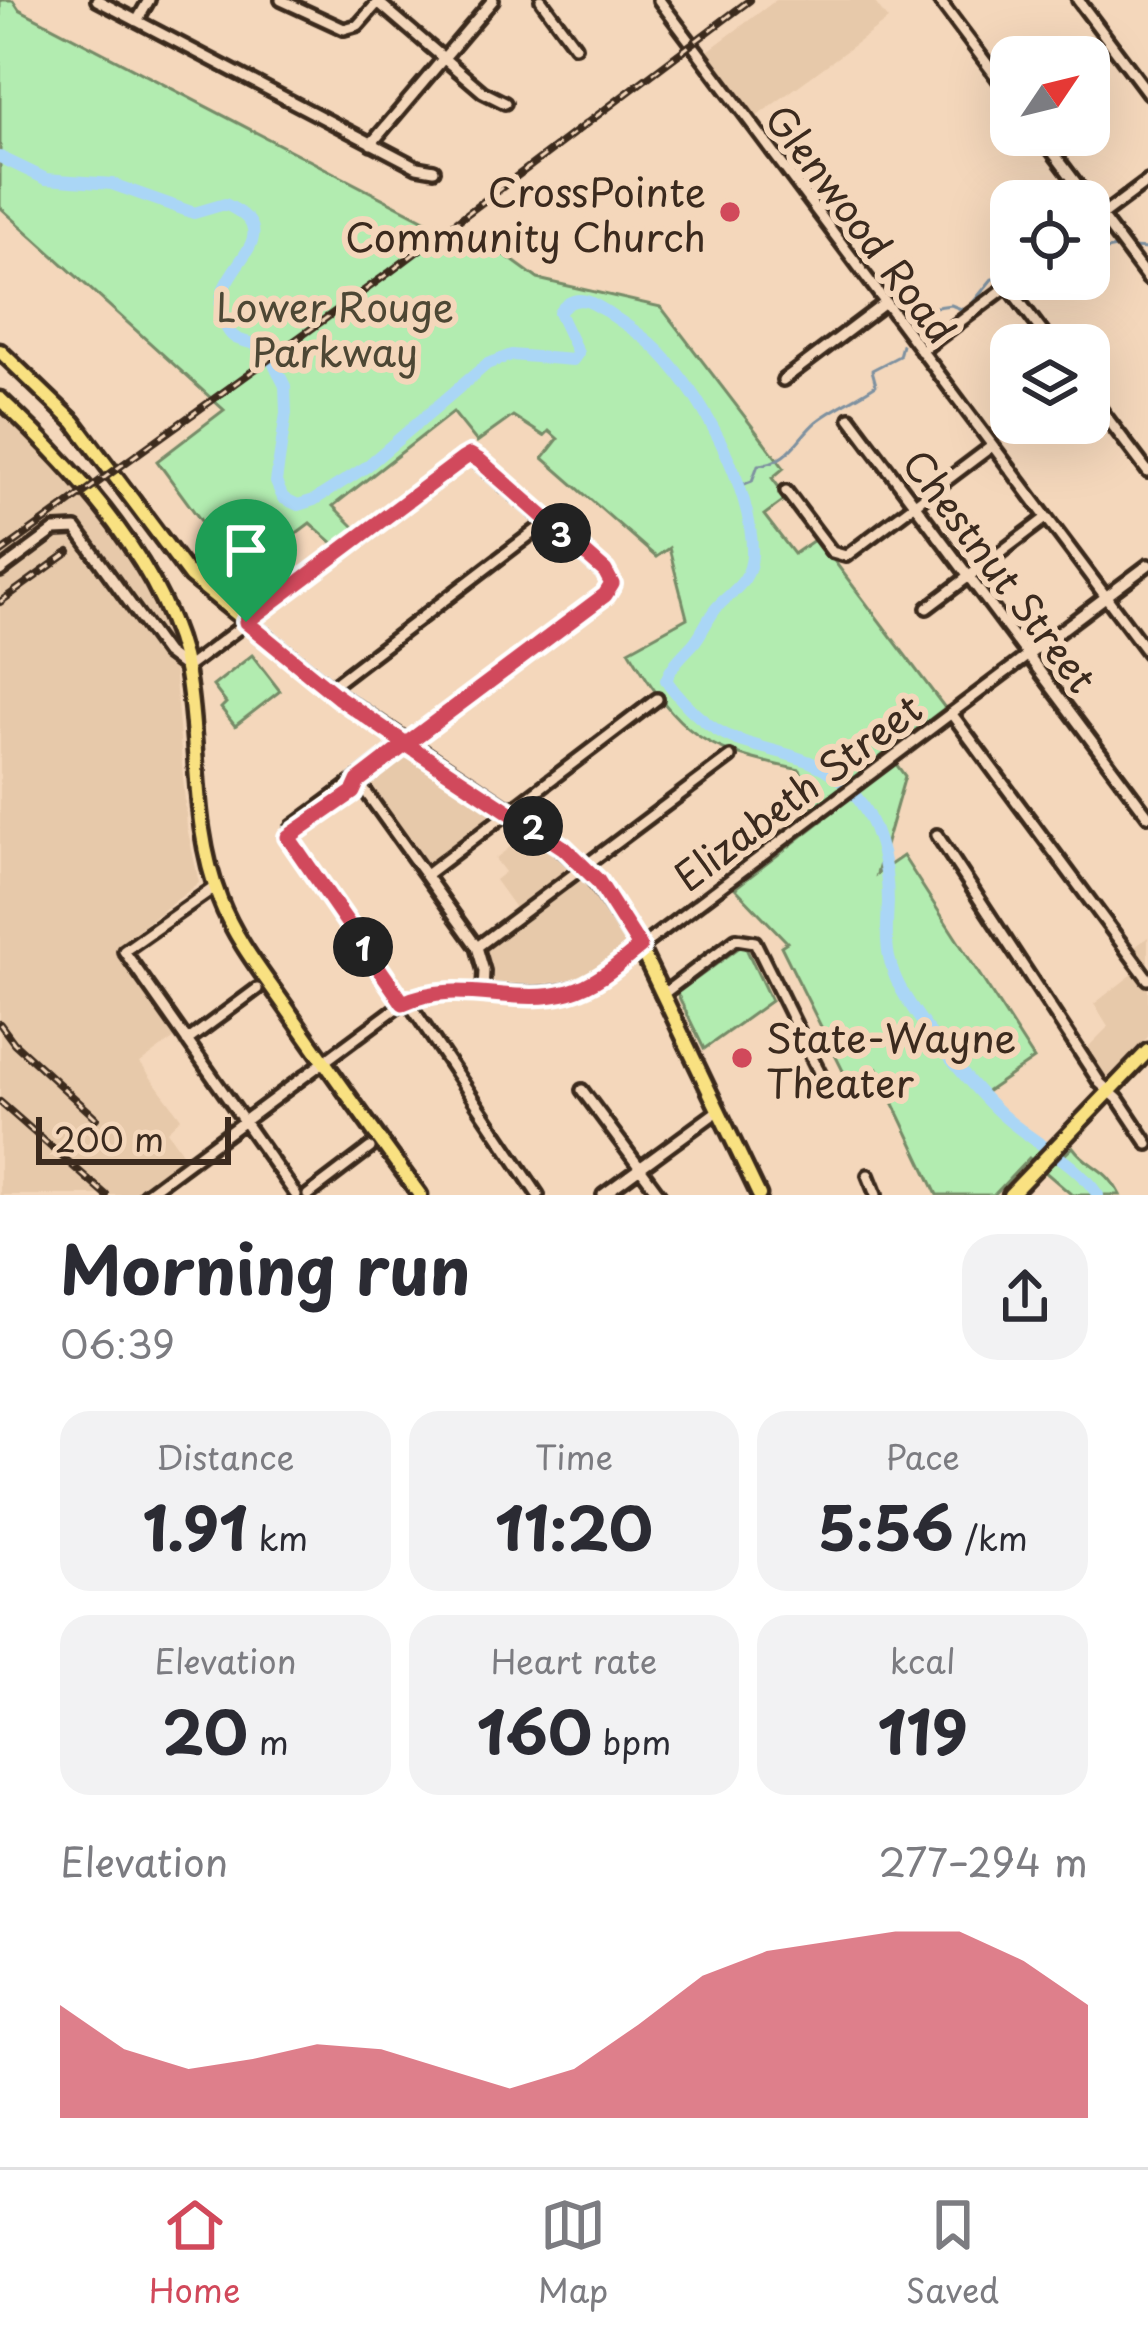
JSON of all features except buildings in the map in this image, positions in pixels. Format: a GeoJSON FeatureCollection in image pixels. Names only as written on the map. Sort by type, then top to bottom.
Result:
{"type":"FeatureCollection","features":[{"type":"Feature","properties":{"kind":"main road"},"geometry":{"type":"LineString","coordinates":[[0,352],[59,406],[190,576],[328,689],[564,848],[585,867],[640,947],[759,1195]]}},
{"type":"Feature","properties":{"kind":"main road"},"geometry":{"type":"LineString","coordinates":[[0,399],[60,456],[156,585],[186,668],[202,837],[215,887],[238,936],[420,1195]]}},
{"type":"Feature","properties":{"kind":"main road"},"geometry":{"type":"LineString","coordinates":[[1010,1195],[1148,1051]]}},
{"type":"Feature","properties":{"kind":"street"},"geometry":{"type":"LineString","coordinates":[[97,0],[371,144],[417,167],[434,170]]}},
{"type":"Feature","properties":{"kind":"street"},"geometry":{"type":"LineString","coordinates":[[137,21],[148,0]]}},
{"type":"Feature","properties":{"kind":"street"},"geometry":{"type":"LineString","coordinates":[[281,0],[344,29],[358,25],[379,1],[490,98],[505,103]]}},
{"type":"Feature","properties":{"kind":"street"},"geometry":{"type":"LineString","coordinates":[[371,144],[493,0]]}},
{"type":"Feature","properties":{"kind":"street"},"geometry":{"type":"LineString","coordinates":[[541,0],[575,46]]}},
{"type":"Feature","properties":{"kind":"street","name":"Glenwood Road"},"geometry":{"type":"LineString","coordinates":[[659,0],[1148,653]]}},
{"type":"Feature","properties":{"kind":"street"},"geometry":{"type":"LineString","coordinates":[[939,0],[990,68]]}},
{"type":"Feature","properties":{"kind":"street"},"geometry":{"type":"LineString","coordinates":[[1078,0],[1148,93]]}},
{"type":"Feature","properties":{"kind":"street"},"geometry":{"type":"LineString","coordinates":[[1056,156],[1074,180]]}},
{"type":"Feature","properties":{"kind":"street"},"geometry":{"type":"LineString","coordinates":[[1110,209],[1148,181]]}},
{"type":"Feature","properties":{"kind":"street"},"geometry":{"type":"LineString","coordinates":[[1110,228],[1148,279]]}},
{"type":"Feature","properties":{"kind":"street"},"geometry":{"type":"LineString","coordinates":[[921,351],[990,299]]}},
{"type":"Feature","properties":{"kind":"street"},"geometry":{"type":"LineString","coordinates":[[783,380],[885,303]]}},
{"type":"Feature","properties":{"kind":"street","name":"Chestnut Street"},"geometry":{"type":"LineString","coordinates":[[850,418],[1148,816]]}},
{"type":"Feature","properties":{"kind":"street"},"geometry":{"type":"LineString","coordinates":[[1110,422],[1148,472]]}},
{"type":"Feature","properties":{"kind":"street"},"geometry":{"type":"LineString","coordinates":[[786,491],[832,552],[841,557],[992,446]]}},
{"type":"Feature","properties":{"kind":"street"},"geometry":{"type":"LineString","coordinates":[[0,571],[56,530],[76,529],[166,653],[186,668],[470,455],[605,571],[612,584],[605,595],[358,781],[353,792],[288,837],[538,1195]]}},
{"type":"Feature","properties":{"kind":"street"},"geometry":{"type":"LineString","coordinates":[[927,608],[1046,518]]}},
{"type":"Feature","properties":{"kind":"street"},"geometry":{"type":"LineString","coordinates":[[328,689],[548,521]]}},
{"type":"Feature","properties":{"kind":"street","name":"Elizabeth Street"},"geometry":{"type":"LineString","coordinates":[[145,1195],[405,1001],[441,991],[537,996],[569,992],[602,977],[1148,565]]}},
{"type":"Feature","properties":{"kind":"street"},"geometry":{"type":"LineString","coordinates":[[426,875],[657,699]]}},
{"type":"Feature","properties":{"kind":"street"},"geometry":{"type":"LineString","coordinates":[[951,713],[1148,979]]}},
{"type":"Feature","properties":{"kind":"street"},"geometry":{"type":"LineString","coordinates":[[477,947],[730,758]]}},
{"type":"Feature","properties":{"kind":"street"},"geometry":{"type":"LineString","coordinates":[[358,781],[477,947],[484,970],[483,992]]}},
{"type":"Feature","properties":{"kind":"street"},"geometry":{"type":"LineString","coordinates":[[937,835],[1148,1144]]}},
{"type":"Feature","properties":{"kind":"street"},"geometry":{"type":"LineString","coordinates":[[215,887],[124,951],[296,1195]]}},
{"type":"Feature","properties":{"kind":"street"},"geometry":{"type":"LineString","coordinates":[[663,994],[736,939],[755,942],[830,1094]]}},
{"type":"Feature","properties":{"kind":"street"},"geometry":{"type":"LineString","coordinates":[[187,1040],[257,988]]}},
{"type":"Feature","properties":{"kind":"street"},"geometry":{"type":"LineString","coordinates":[[582,1090],[660,1195]]}},
{"type":"Feature","properties":{"kind":"street"},"geometry":{"type":"LineString","coordinates":[[603,1195],[719,1110]]}},
{"type":"Feature","properties":{"kind":"street"},"geometry":{"type":"LineString","coordinates":[[308,1195],[370,1148]]}},
{"type":"Feature","properties":{"kind":"street"},"geometry":{"type":"LineString","coordinates":[[868,1174],[876,1195]]}},
{"type":"Feature","properties":{"kind":"shaded area"},"geometry":{"type":"Polygon","coordinates":[[[776,0],[873,0],[888,20],[756,117],[708,51],[776,0]]]}},
{"type":"Feature","properties":{"kind":"shaded area"},"geometry":{"type":"Polygon","coordinates":[[[0,407],[70,475],[146,585],[172,641],[187,827],[199,883],[119,944],[179,1035],[140,1063],[181,1118],[167,1131],[186,1158],[138,1195],[0,1195],[0,407]]]}},
{"type":"Feature","properties":{"kind":"shaded area"},"geometry":{"type":"Polygon","coordinates":[[[410,752],[489,804],[497,815],[433,866],[428,866],[368,782],[410,752]]]}},
{"type":"Feature","properties":{"kind":"shaded area"},"geometry":{"type":"Polygon","coordinates":[[[529,832],[587,877],[632,944],[595,973],[560,986],[493,984],[491,979],[487,949],[523,919],[495,880],[505,872],[495,859],[529,832]]]}},
{"type":"Feature","properties":{"kind":"shaded area"},"geometry":{"type":"Polygon","coordinates":[[[1148,937],[1148,1037],[1106,1079],[1086,1049],[1108,1027],[1094,1004],[1134,973],[1122,957],[1148,937]]]}},
{"type":"Feature","properties":{"kind":"green space","name":"Lower Rouge Parkway"},"geometry":{"type":"Polygon","coordinates":[[[0,0],[13,0],[19,9],[426,221],[445,248],[469,229],[538,279],[661,307],[784,468],[772,478],[787,498],[764,515],[794,554],[817,538],[945,708],[887,752],[905,776],[877,874],[903,856],[1034,1059],[982,1095],[1006,1119],[1061,1158],[1073,1147],[1109,1178],[1120,1195],[1072,1195],[1029,1158],[994,1195],[937,1195],[877,1068],[848,1081],[781,946],[787,942],[735,888],[823,820],[813,807],[800,770],[717,746],[697,735],[664,703],[629,650],[687,618],[669,548],[656,557],[543,458],[558,439],[549,431],[544,436],[513,416],[477,442],[453,412],[333,506],[356,529],[335,545],[310,523],[250,568],[204,525],[157,461],[224,410],[0,207],[0,0]]]}},
{"type":"Feature","properties":{"kind":"green space"},"geometry":{"type":"Polygon","coordinates":[[[252,655],[280,691],[235,726],[213,686],[252,655]]]}},
{"type":"Feature","properties":{"kind":"green space"},"geometry":{"type":"Polygon","coordinates":[[[744,944],[771,1001],[704,1049],[677,993],[744,944]]]}},
{"type":"Feature","properties":{"kind":"waterway"},"geometry":{"type":"LineString","coordinates":[[0,157],[46,179],[112,184],[194,213],[225,204],[245,216],[253,229],[252,241],[227,282],[221,298],[222,316],[235,337],[265,347],[285,386],[276,482],[283,498],[298,505],[366,467],[487,364],[511,355],[573,360],[578,353],[559,313],[571,302],[598,306],[650,343],[686,385],[720,440],[744,500],[752,554],[745,578],[715,609],[666,680],[715,729],[812,763],[851,790],[868,815],[883,857],[887,947],[901,990],[978,1090],[1007,1119],[1078,1172],[1098,1195]]}},
{"type":"Feature","properties":{"kind":"waterway"},"geometry":{"type":"LineString","coordinates":[[1110,249],[1122,247]]}},
{"type":"Feature","properties":{"kind":"waterway"},"geometry":{"type":"LineString","coordinates":[[1132,248],[1148,249]]}},
{"type":"Feature","properties":{"kind":"waterway"},"geometry":{"type":"LineString","coordinates":[[919,329],[929,308],[951,305],[966,311],[990,281]]}},
{"type":"Feature","properties":{"kind":"waterway"},"geometry":{"type":"LineString","coordinates":[[739,486],[752,481],[758,465],[785,455],[817,421],[876,385],[872,370],[899,356],[902,345]]}},
{"type":"Feature","properties":{"kind":"railway"},"geometry":{"type":"LineString","coordinates":[[0,553],[390,272],[750,0]]}},
{"type":"Feature","properties":{"kind":"railway"},"geometry":{"type":"LineString","coordinates":[[0,602],[69,552]]}},
{"type":"Feature","properties":{"kind":"railway"},"geometry":{"type":"LineString","coordinates":[[0,1024],[14,1043],[96,1118]]}},
{"type":"Feature","properties":{"kind":"railway"},"geometry":{"type":"LineString","coordinates":[[0,1102],[106,1195]]}},
{"type":"Feature","properties":{"kind":"place","name":"CrossPointe Community Church"},"geometry":{"type":"Point","coordinates":[730,212]}},
{"type":"Feature","properties":{"kind":"place","name":"State-Wayne Theater"},"geometry":{"type":"Point","coordinates":[742,1058]}},
{"type":"Feature","properties":{"kind":"route"},"geometry":{"type":"LineString","coordinates":[[246,622],[338,697],[406,744],[358,781],[353,792],[288,837],[403,1003],[457,989],[560,994],[602,977],[640,947],[598,881],[564,848],[406,744],[605,595],[612,584],[605,571],[480,461],[470,455],[463,459],[246,622]]}}]}
